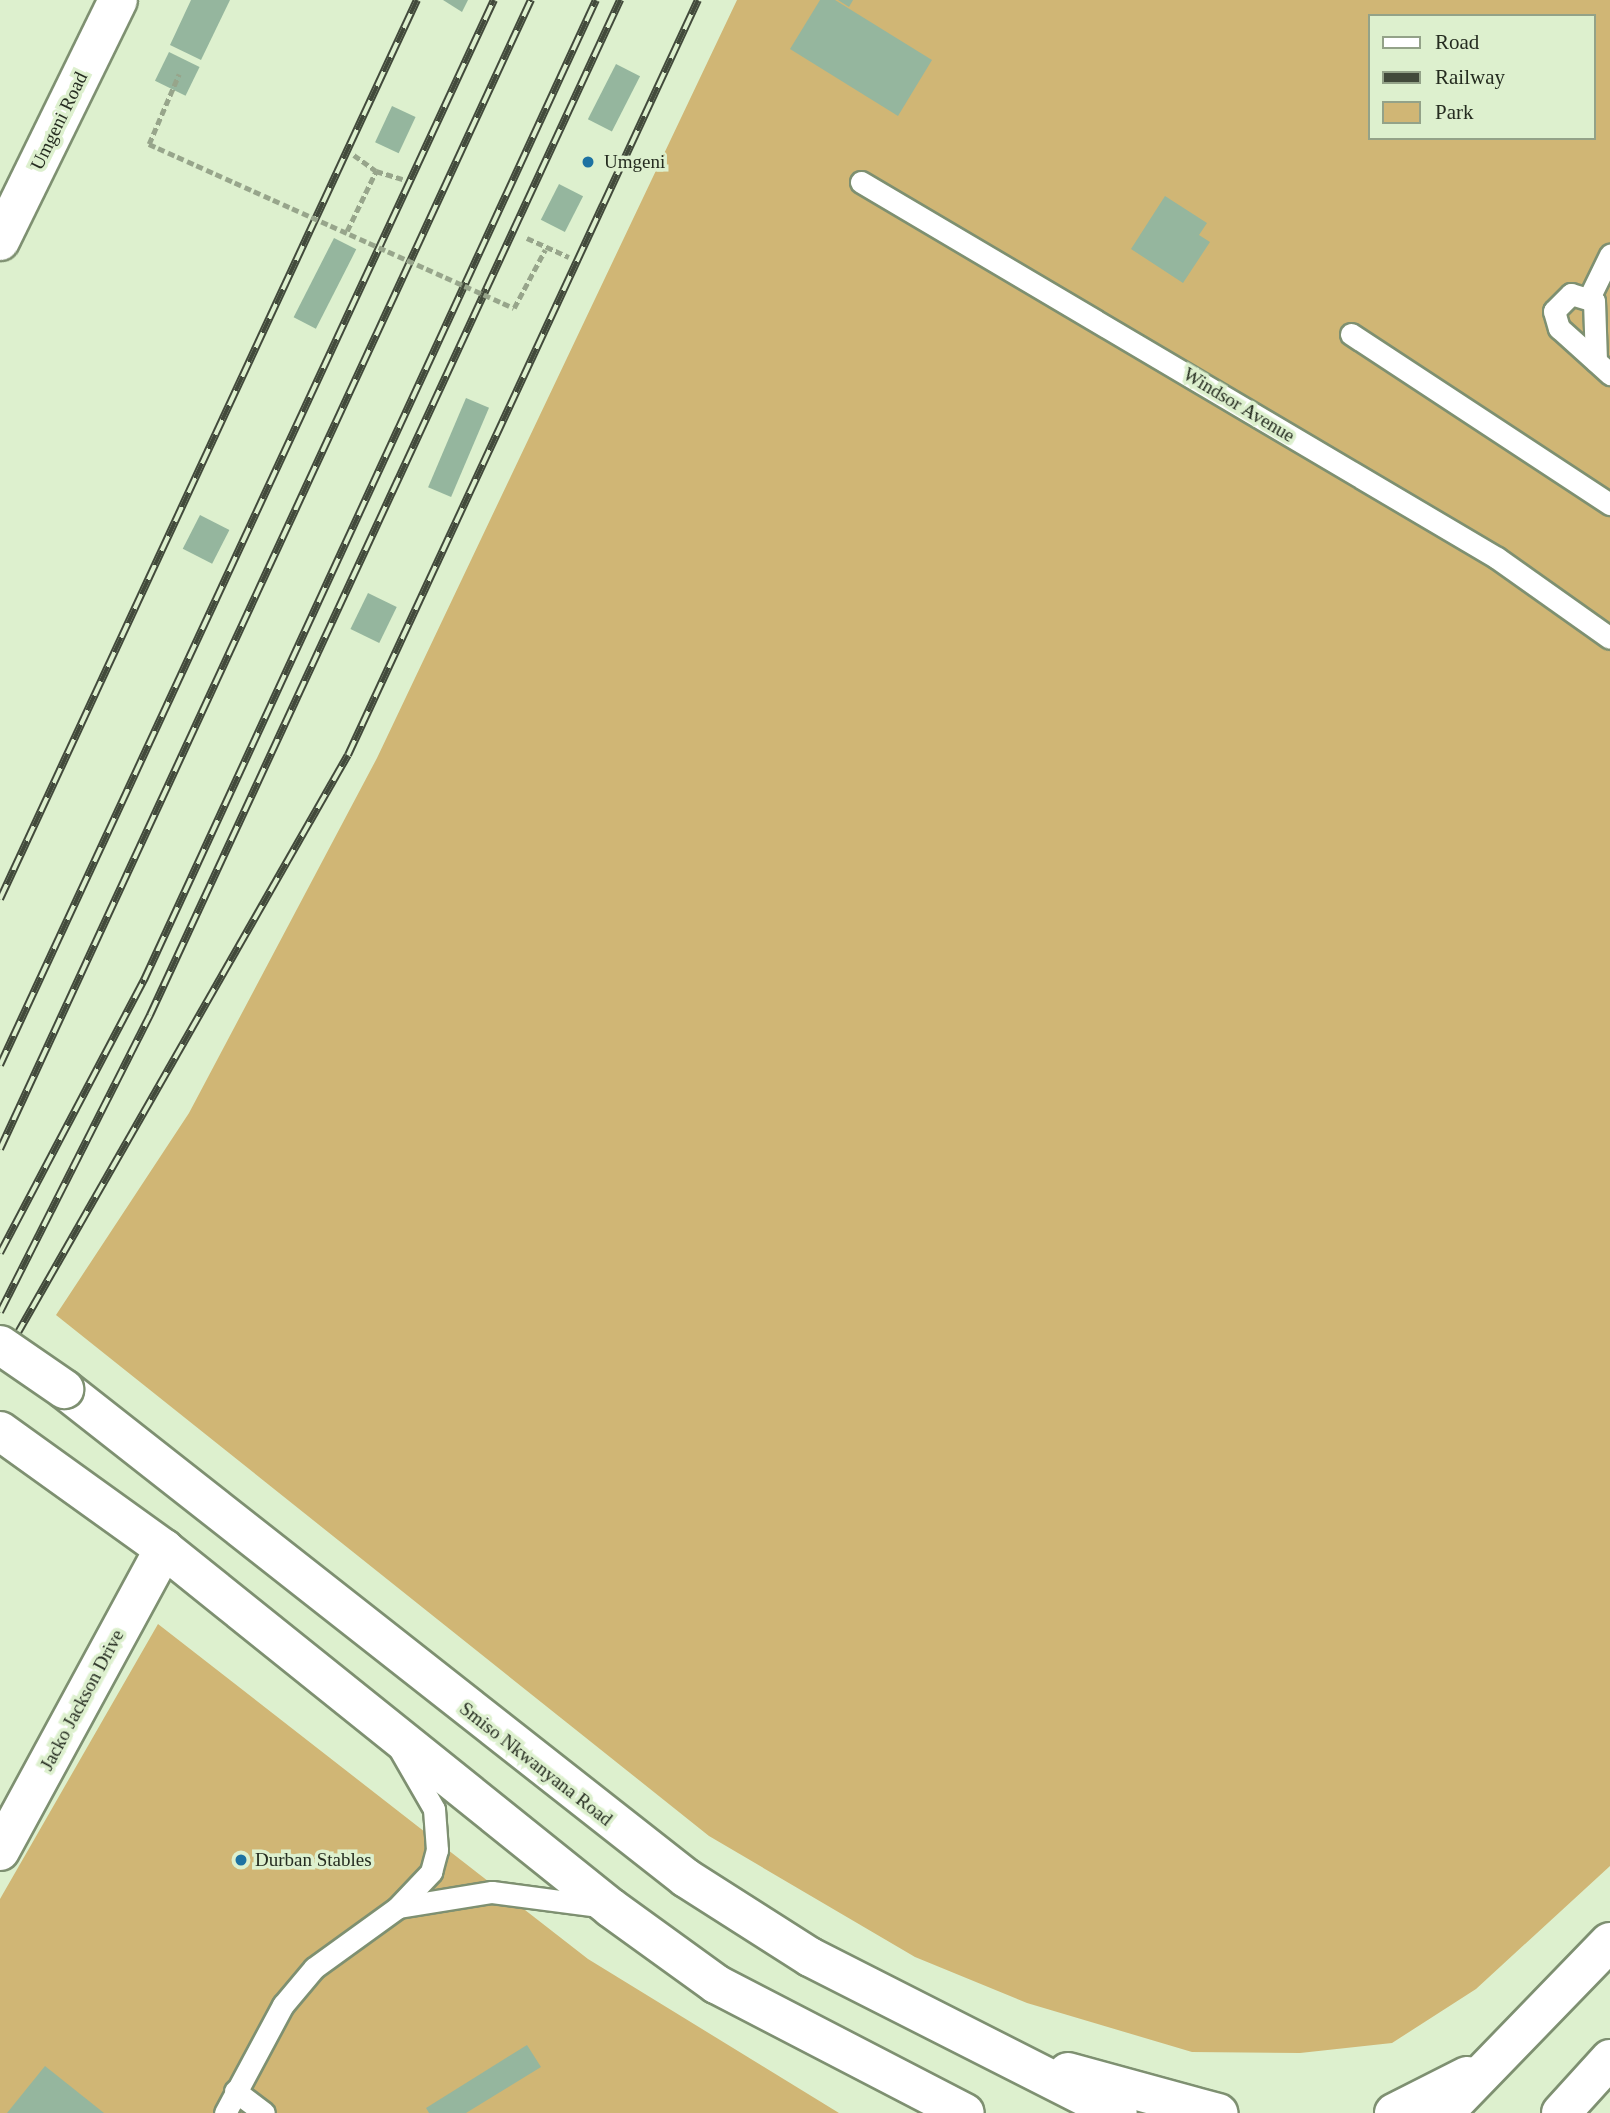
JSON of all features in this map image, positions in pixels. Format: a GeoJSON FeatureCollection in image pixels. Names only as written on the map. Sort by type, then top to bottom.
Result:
{"type":"FeatureCollection","features":[{"type":"Feature","properties":{"kind":"street","name":"Umgeni Road"},"geometry":{"type":"LineString","coordinates":[[0,241],[118,0]]}},
{"type":"Feature","properties":{"kind":"street","name":"Smiso Nkwanyana Road"},"geometry":{"type":"LineString","coordinates":[[0,1345],[64,1389],[686,1878],[810,1957],[1024,2071],[1118,2113]]}},
{"type":"Feature","properties":{"kind":"street"},"geometry":{"type":"LineString","coordinates":[[0,1431],[164,1549],[391,1735],[611,1908],[716,1984],[965,2113]]}},
{"type":"Feature","properties":{"kind":"street","name":"Jacko Jackson Drive"},"geometry":{"type":"LineString","coordinates":[[0,1852],[164,1549]]}},
{"type":"Feature","properties":{"kind":"street"},"geometry":{"type":"LineString","coordinates":[[1444,2113],[1610,1942]]}},
{"type":"Feature","properties":{"kind":"street"},"geometry":{"type":"LineString","coordinates":[[1561,2113],[1610,2059]]}},
{"type":"Feature","properties":{"kind":"street"},"geometry":{"type":"LineString","coordinates":[[1394,2113],[1486,2067]]}},
{"type":"Feature","properties":{"kind":"street"},"geometry":{"type":"LineString","coordinates":[[1024,2071],[1077,2073],[1218,2113]]}},
{"type":"Feature","properties":{"kind":"lane","name":"Windsor Avenue"},"geometry":{"type":"LineString","coordinates":[[861,182],[1497,558],[1610,638]]}},
{"type":"Feature","properties":{"kind":"lane"},"geometry":{"type":"LineString","coordinates":[[1603,368],[1590,296],[1610,255]]}},
{"type":"Feature","properties":{"kind":"lane"},"geometry":{"type":"LineString","coordinates":[[1590,296],[1571,294],[1555,312],[1555,320],[1603,368]]}},
{"type":"Feature","properties":{"kind":"lane"},"geometry":{"type":"LineString","coordinates":[[1351,334],[1610,504]]}},
{"type":"Feature","properties":{"kind":"lane"},"geometry":{"type":"LineString","coordinates":[[225,2113],[283,2005],[314,1968],[397,1908],[431,1872],[438,1831],[434,1809],[391,1735]]}},
{"type":"Feature","properties":{"kind":"lane"},"geometry":{"type":"LineString","coordinates":[[397,1908],[492,1892],[611,1908]]}},
{"type":"Feature","properties":{"kind":"lane"},"geometry":{"type":"LineString","coordinates":[[235,2091],[264,2113]]}},
{"type":"Feature","properties":{"kind":"path"},"geometry":{"type":"LineString","coordinates":[[179,74],[149,144],[514,308],[545,250]]}},
{"type":"Feature","properties":{"kind":"path"},"geometry":{"type":"LineString","coordinates":[[354,155],[376,171],[403,179]]}},
{"type":"Feature","properties":{"kind":"path"},"geometry":{"type":"LineString","coordinates":[[346,231],[376,171]]}},
{"type":"Feature","properties":{"kind":"path"},"geometry":{"type":"LineString","coordinates":[[527,238],[545,250],[569,257]]}},
{"type":"Feature","properties":{"kind":"green space"},"geometry":{"type":"Polygon","coordinates":[[[737,0],[1610,0],[1610,1866],[1476,1989],[1392,2043],[1300,2053],[1192,2052],[1027,2003],[915,1957],[709,1836],[56,1315],[189,1113],[377,758],[737,0]]]}},
{"type":"Feature","properties":{"kind":"green space","name":"Durban Stables"},"geometry":{"type":"Polygon","coordinates":[[[158,1624],[588,1959],[839,2113],[0,2113],[0,1899],[158,1624]]]}},
{"type":"Feature","properties":{"kind":"building"},"geometry":{"type":"Polygon","coordinates":[[[191,0],[230,0],[201,60],[170,45],[191,0]]]}},
{"type":"Feature","properties":{"kind":"building"},"geometry":{"type":"Polygon","coordinates":[[[443,0],[468,0],[462,12],[443,0]]]}},
{"type":"Feature","properties":{"kind":"building"},"geometry":{"type":"Polygon","coordinates":[[[820,0],[835,0],[932,60],[898,116],[790,49],[820,0]]]}},
{"type":"Feature","properties":{"kind":"building"},"geometry":{"type":"Polygon","coordinates":[[[838,0],[853,0],[849,7],[838,0]]]}},
{"type":"Feature","properties":{"kind":"building"},"geometry":{"type":"Polygon","coordinates":[[[169,52],[200,67],[186,96],[155,81],[169,52]]]}},
{"type":"Feature","properties":{"kind":"building"},"geometry":{"type":"Polygon","coordinates":[[[616,64],[640,76],[612,132],[588,119],[616,64]]]}},
{"type":"Feature","properties":{"kind":"building"},"geometry":{"type":"Polygon","coordinates":[[[392,106],[416,117],[399,153],[375,142],[392,106]]]}},
{"type":"Feature","properties":{"kind":"building"},"geometry":{"type":"Polygon","coordinates":[[[559,184],[583,196],[565,232],[541,220],[559,184]]]}},
{"type":"Feature","properties":{"kind":"building"},"geometry":{"type":"Polygon","coordinates":[[[1165,196],[1207,223],[1199,235],[1210,242],[1183,283],[1131,249],[1165,196]]]}},
{"type":"Feature","properties":{"kind":"building"},"geometry":{"type":"Polygon","coordinates":[[[334,238],[356,249],[316,329],[294,317],[334,238]]]}},
{"type":"Feature","properties":{"kind":"building"},"geometry":{"type":"Polygon","coordinates":[[[466,398],[489,408],[451,497],[428,487],[466,398]]]}},
{"type":"Feature","properties":{"kind":"building"},"geometry":{"type":"Polygon","coordinates":[[[200,515],[229,530],[212,564],[183,549],[200,515]]]}},
{"type":"Feature","properties":{"kind":"building"},"geometry":{"type":"Polygon","coordinates":[[[368,593],[397,607],[379,643],[350,629],[368,593]]]}},
{"type":"Feature","properties":{"kind":"building"},"geometry":{"type":"Polygon","coordinates":[[[527,2045],[541,2067],[466,2113],[429,2113],[426,2108],[527,2045]]]}},
{"type":"Feature","properties":{"kind":"building"},"geometry":{"type":"Polygon","coordinates":[[[45,2066],[104,2113],[7,2113],[45,2066]]]}},
{"type":"Feature","properties":{"kind":"railway"},"geometry":{"type":"LineString","coordinates":[[0,899],[417,0]]}},
{"type":"Feature","properties":{"kind":"railway"},"geometry":{"type":"LineString","coordinates":[[0,1065],[494,0]]}},
{"type":"Feature","properties":{"kind":"railway"},"geometry":{"type":"LineString","coordinates":[[0,1149],[531,0]]}},
{"type":"Feature","properties":{"kind":"railway"},"geometry":{"type":"LineString","coordinates":[[0,1253],[144,980],[596,0]]}},
{"type":"Feature","properties":{"kind":"railway"},"geometry":{"type":"LineString","coordinates":[[0,1312],[150,1015],[620,0]]}},
{"type":"Feature","properties":{"kind":"railway"},"geometry":{"type":"LineString","coordinates":[[0,1364],[348,755],[698,0]]}},
{"type":"Feature","properties":{"kind":"place","name":"Umgeni"},"geometry":{"type":"Point","coordinates":[588,162]}},
{"type":"Feature","properties":{"kind":"place","name":"Durban Stables"},"geometry":{"type":"Point","coordinates":[241,1860]}}]}
